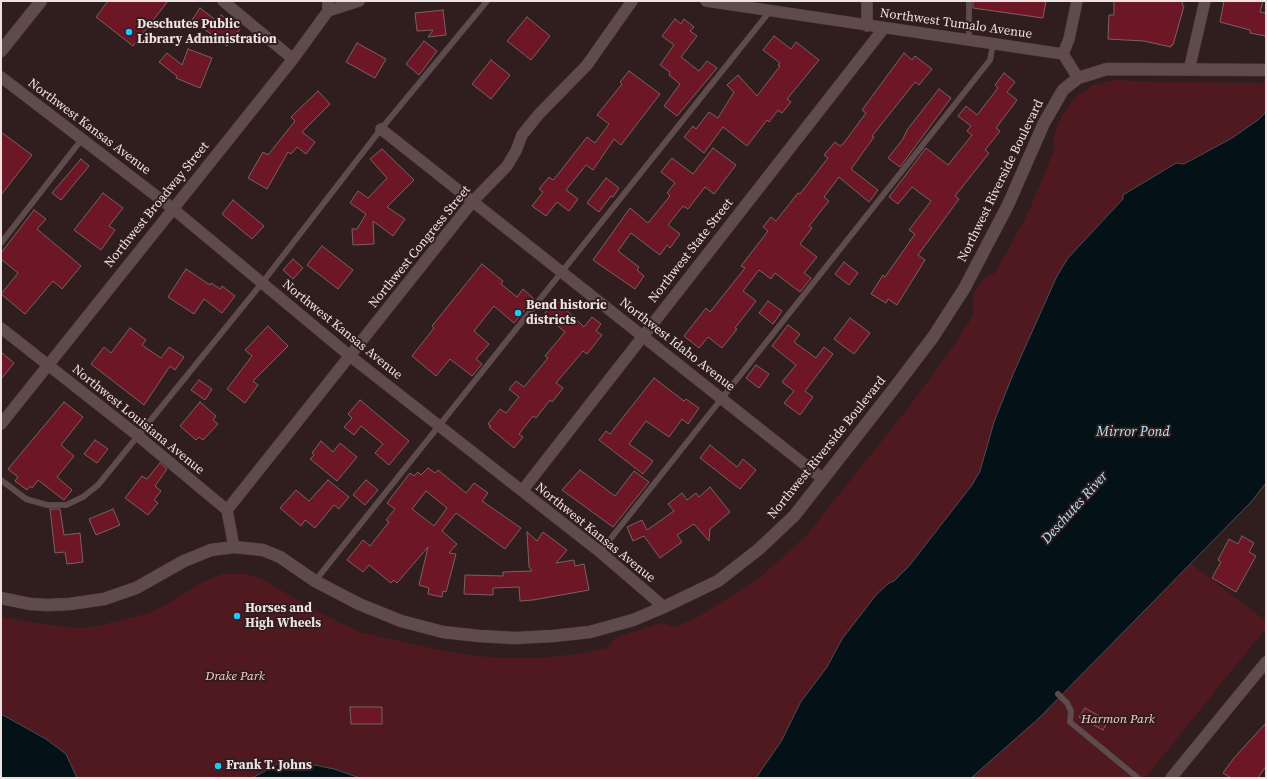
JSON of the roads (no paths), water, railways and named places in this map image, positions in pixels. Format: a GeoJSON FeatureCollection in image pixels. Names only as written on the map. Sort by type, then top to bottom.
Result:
{"type":"FeatureCollection","features":[{"type":"Feature","properties":{"kind":"street"},"geometry":{"type":"LineString","coordinates":[[1,52],[41,1]]}},
{"type":"Feature","properties":{"kind":"street"},"geometry":{"type":"LineString","coordinates":[[224,1],[293,59]]}},
{"type":"Feature","properties":{"kind":"street"},"geometry":{"type":"LineString","coordinates":[[328,6],[359,1]]}},
{"type":"Feature","properties":{"kind":"street","name":"Northwest Congress Street"},"geometry":{"type":"LineString","coordinates":[[227,510],[473,201],[507,166],[516,151],[522,135],[539,114],[587,65],[632,1]]}},
{"type":"Feature","properties":{"kind":"street","name":"Northwest Tumalo Avenue"},"geometry":{"type":"LineString","coordinates":[[706,1],[1063,54]]}},
{"type":"Feature","properties":{"kind":"street"},"geometry":{"type":"LineString","coordinates":[[867,1],[867,26]]}},
{"type":"Feature","properties":{"kind":"street"},"geometry":{"type":"LineString","coordinates":[[1077,1],[1069,39],[1063,54],[1078,78],[1107,69],[1266,70]]}},
{"type":"Feature","properties":{"kind":"street"},"geometry":{"type":"LineString","coordinates":[[1189,70],[1205,1]]}},
{"type":"Feature","properties":{"kind":"street","name":"Northwest Broadway Street"},"geometry":{"type":"LineString","coordinates":[[1,424],[172,208],[293,59],[328,6]]}},
{"type":"Feature","properties":{"kind":"street","name":"Northwest State Street"},"geometry":{"type":"LineString","coordinates":[[522,491],[884,28]]}},
{"type":"Feature","properties":{"kind":"street","name":"Northwest Kansas Avenue"},"geometry":{"type":"LineString","coordinates":[[1,77],[172,208],[350,356],[600,552],[664,607]]}},
{"type":"Feature","properties":{"kind":"street","name":"Northwest Riverside Boulevard"},"geometry":{"type":"LineString","coordinates":[[1,598],[24,603],[48,605],[70,604],[104,599],[136,588],[184,560],[210,550],[234,547],[263,550],[280,557],[315,581],[359,604],[401,621],[443,632],[515,638],[590,632],[633,620],[718,581],[759,549],[794,516],[933,337],[964,288],[1008,205],[1053,105],[1063,90],[1078,78]]}},
{"type":"Feature","properties":{"kind":"street","name":"Northwest Idaho Avenue"},"geometry":{"type":"LineString","coordinates":[[381,129],[823,479]]}},
{"type":"Feature","properties":{"kind":"street","name":"Northwest Louisiana Avenue"},"geometry":{"type":"LineString","coordinates":[[1,328],[137,435],[227,510]]}},
{"type":"Feature","properties":{"kind":"street"},"geometry":{"type":"LineString","coordinates":[[227,510],[234,547]]}},
{"type":"Feature","properties":{"kind":"street"},"geometry":{"type":"LineString","coordinates":[[1172,778],[1266,662]]}},
{"type":"Feature","properties":{"kind":"lane"},"geometry":{"type":"LineString","coordinates":[[1,480],[26,499],[47,506],[66,505],[83,497],[98,485],[137,435],[262,283],[381,129],[487,1]]}},
{"type":"Feature","properties":{"kind":"lane"},"geometry":{"type":"LineString","coordinates":[[969,1],[969,40]]}},
{"type":"Feature","properties":{"kind":"lane"},"geometry":{"type":"LineString","coordinates":[[315,581],[770,11]]}},
{"type":"Feature","properties":{"kind":"lane"},"geometry":{"type":"LineString","coordinates":[[600,552],[990,60],[993,44]]}},
{"type":"Feature","properties":{"kind":"lane"},"geometry":{"type":"LineString","coordinates":[[1,243],[82,139]]}},
{"type":"Feature","properties":{"kind":"lane"},"geometry":{"type":"LineString","coordinates":[[1058,694],[1067,703],[1071,711],[1070,722],[1138,778]]}},
{"type":"Feature","properties":{"kind":"water","name":"Mirror Pond"},"geometry":{"type":"Polygon","coordinates":[[[1266,112],[1266,483],[1251,502],[1038,719],[971,778],[756,778],[782,740],[800,703],[827,667],[842,639],[876,595],[889,583],[894,581],[909,566],[972,485],[980,471],[994,422],[1014,372],[1057,276],[1068,258],[1123,199],[1123,195],[1176,163],[1184,164],[1232,138],[1258,120],[1266,112]]]}},
{"type":"Feature","properties":{"kind":"water"},"geometry":{"type":"Polygon","coordinates":[[[1,714],[46,739],[66,754],[77,778],[1,778],[1,714]]]}},
{"type":"Feature","properties":{"kind":"water"},"geometry":{"type":"Polygon","coordinates":[[[290,760],[334,769],[360,778],[252,778],[280,763],[290,760]]]}},
{"type":"Feature","properties":{"kind":"place","name":"Deschutes Public Library Administration"},"geometry":{"type":"Point","coordinates":[129,32]}},
{"type":"Feature","properties":{"kind":"place","name":"Bend historic districts"},"geometry":{"type":"Point","coordinates":[518,313]}},
{"type":"Feature","properties":{"kind":"place","name":"Horses and High Wheels"},"geometry":{"type":"Point","coordinates":[237,616]}},
{"type":"Feature","properties":{"kind":"place","name":"Frank T. Johns"},"geometry":{"type":"Point","coordinates":[218,766]}},
{"type":"Feature","properties":{"kind":"water label","name":"Deschutes River"},"geometry":{"type":"Point","coordinates":[1075,508]}},
{"type":"Feature","properties":{"kind":"park label","name":"Drake Park"},"geometry":{"type":"Point","coordinates":[235,677]}},
{"type":"Feature","properties":{"kind":"park label","name":"Harmon Park"},"geometry":{"type":"Point","coordinates":[1118,720]}}]}
